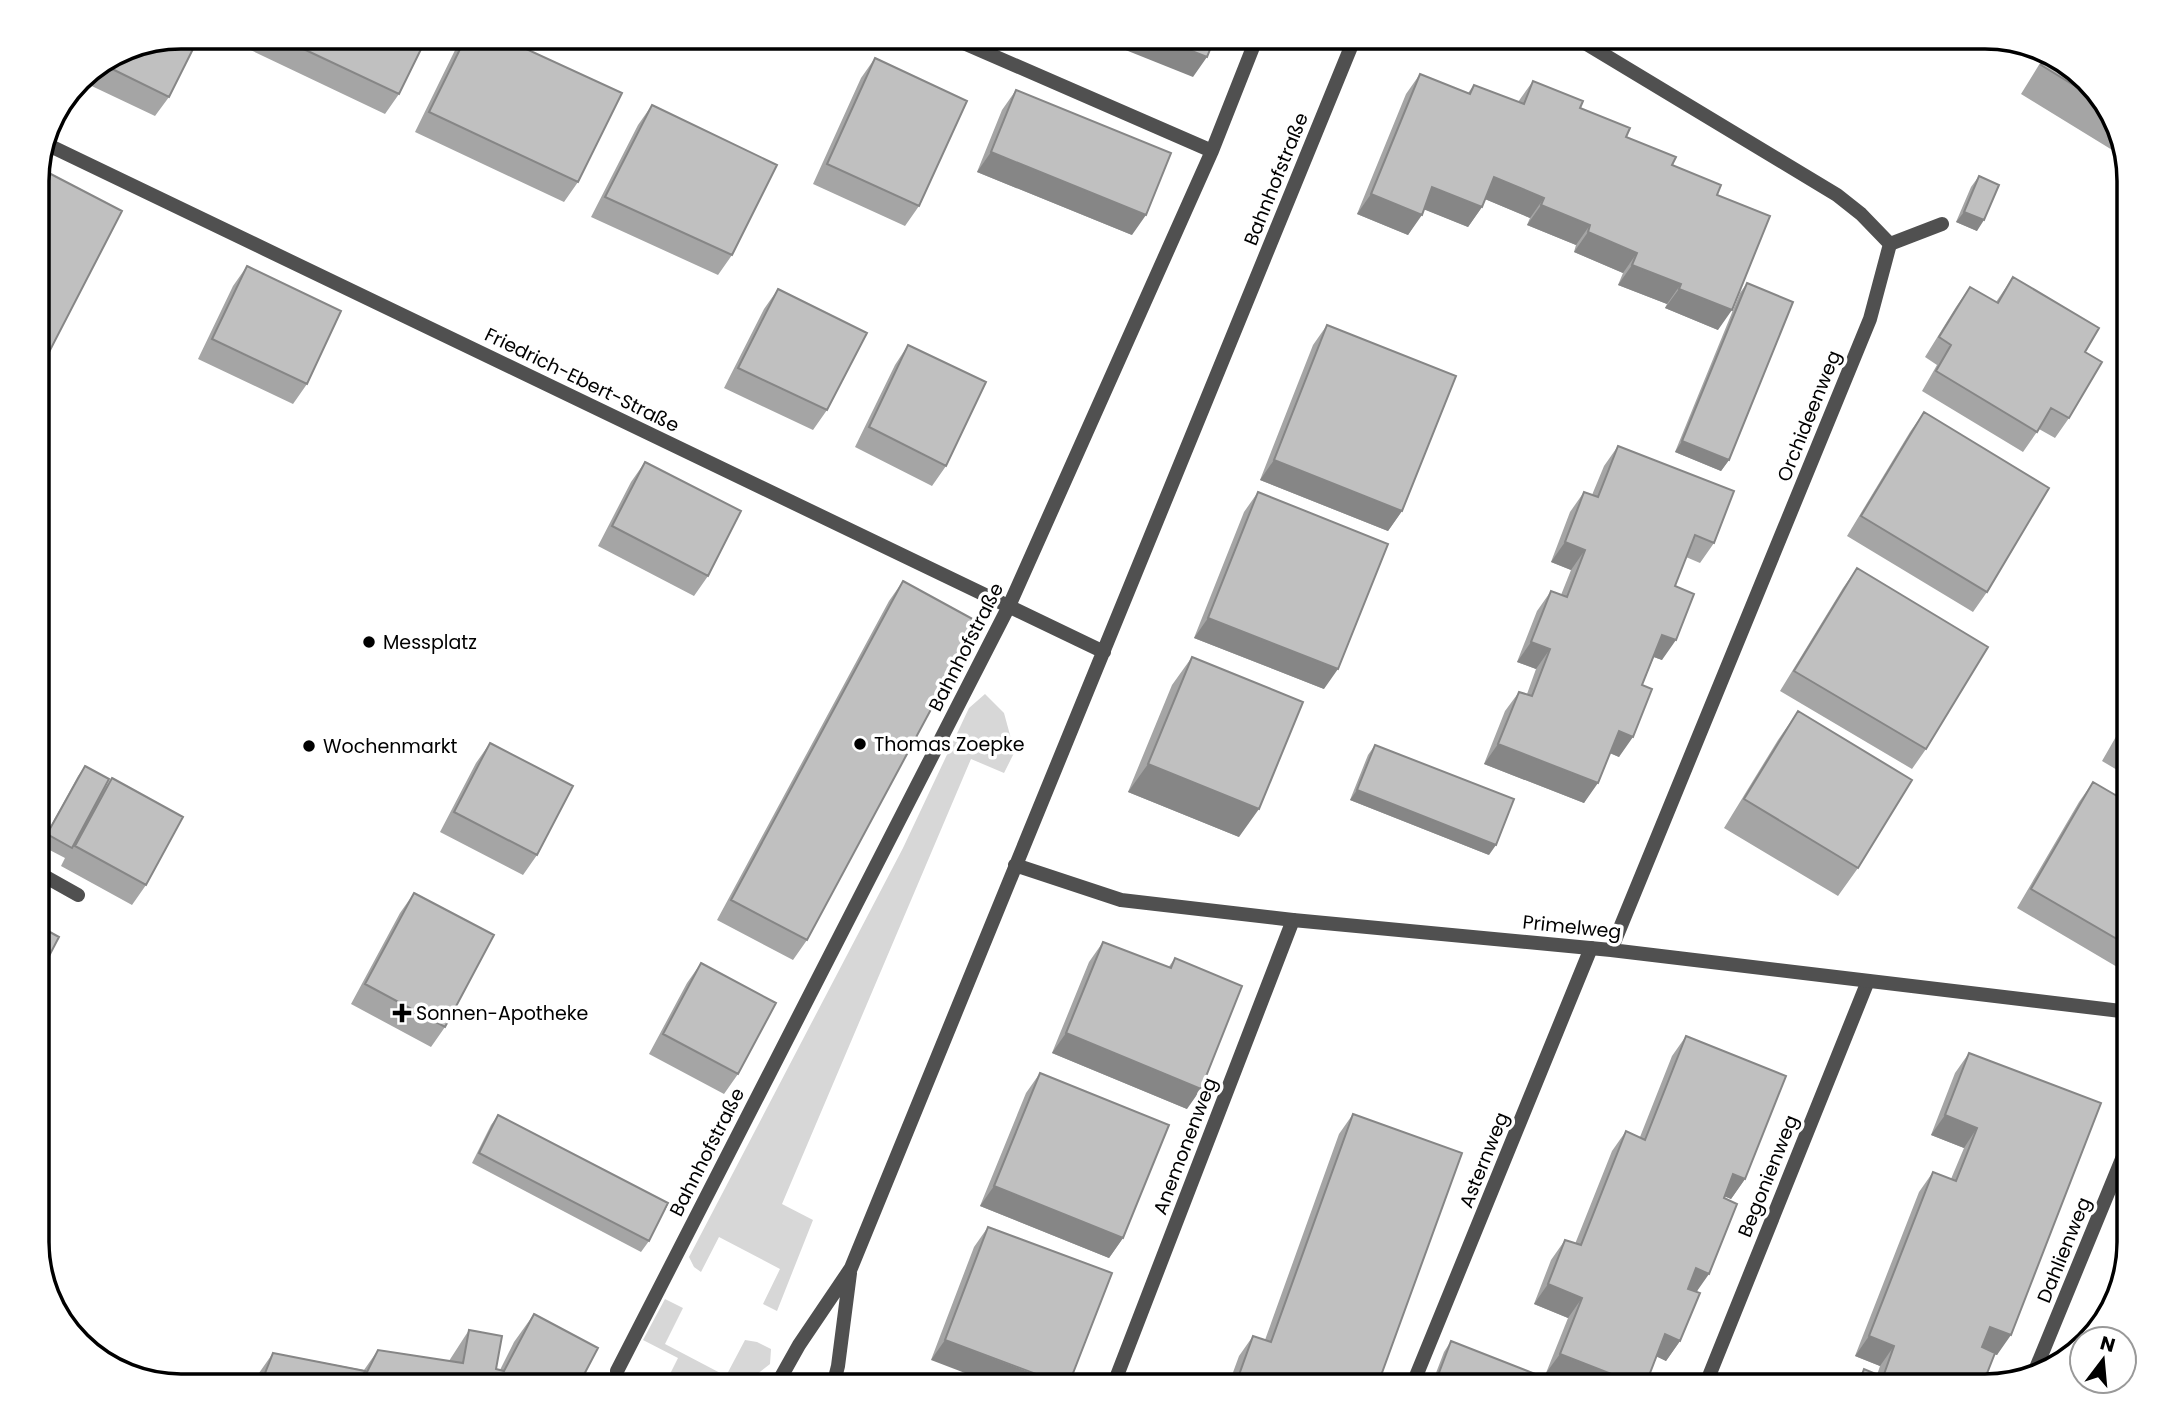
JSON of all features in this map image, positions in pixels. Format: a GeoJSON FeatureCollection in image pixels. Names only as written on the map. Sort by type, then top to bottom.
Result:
{"type":"FeatureCollection","features":[{"type":"Feature","properties":{"kind":"street"},"geometry":{"type":"LineString","coordinates":[[978,49],[1212,151]]}},
{"type":"Feature","properties":{"kind":"street","name":"Bahnhofstraße"},"geometry":{"type":"LineString","coordinates":[[617,1371],[1009,606],[1212,151],[1252,49]]}},
{"type":"Feature","properties":{"kind":"street","name":"Bahnhofstraße"},"geometry":{"type":"LineString","coordinates":[[783,1374],[851,1268],[1350,49]]}},
{"type":"Feature","properties":{"kind":"street"},"geometry":{"type":"LineString","coordinates":[[1595,49],[1837,195],[1861,214],[1890,244],[1942,224]]}},
{"type":"Feature","properties":{"kind":"street","name":"Friedrich-Ebert-Straße"},"geometry":{"type":"LineString","coordinates":[[54,148],[1104,652]]}},
{"type":"Feature","properties":{"kind":"street","name":"Orchideenweg"},"geometry":{"type":"LineString","coordinates":[[1611,950],[1870,319],[1890,244]]}},
{"type":"Feature","properties":{"kind":"street","name":"Primelweg"},"geometry":{"type":"LineString","coordinates":[[1015,865],[1121,900],[1293,920],[1611,950],[2117,1011]]}},
{"type":"Feature","properties":{"kind":"street"},"geometry":{"type":"LineString","coordinates":[[49,879],[78,895]]}},
{"type":"Feature","properties":{"kind":"street","name":"Anemonenweg"},"geometry":{"type":"LineString","coordinates":[[1118,1374],[1293,920]]}},
{"type":"Feature","properties":{"kind":"street","name":"Asternweg"},"geometry":{"type":"LineString","coordinates":[[1417,1374],[1591,948]]}},
{"type":"Feature","properties":{"kind":"street","name":"Begonienweg"},"geometry":{"type":"LineString","coordinates":[[1710,1374],[1868,981]]}},
{"type":"Feature","properties":{"kind":"street","name":"Dahlienweg"},"geometry":{"type":"LineString","coordinates":[[2038,1362],[2117,1171]]}},
{"type":"Feature","properties":{"kind":"street","name":"Bahnhofstraße"},"geometry":{"type":"LineString","coordinates":[[836,1374],[851,1268]]}},
{"type":"Feature","properties":{"kind":"shaded area"},"geometry":{"type":"Polygon","coordinates":[[[985,694],[1004,713],[1014,753],[1004,773],[971,759],[782,1204],[813,1220],[777,1311],[763,1304],[780,1269],[719,1237],[701,1272],[694,1267],[689,1257],[903,848],[969,708],[985,694]]]}},
{"type":"Feature","properties":{"kind":"shaded area"},"geometry":{"type":"Polygon","coordinates":[[[665,1299],[683,1308],[665,1344],[722,1374],[670,1374],[678,1358],[643,1340],[665,1299]]]}},
{"type":"Feature","properties":{"kind":"shaded area"},"geometry":{"type":"Polygon","coordinates":[[[745,1340],[771,1349],[770,1364],[757,1374],[727,1374],[745,1340]]]}},
{"type":"Feature","properties":{"kind":"building"},"geometry":{"type":"Polygon","coordinates":[[[193,49],[169,97],[112,69],[139,56],[164,50],[193,49]]]}},
{"type":"Feature","properties":{"kind":"building"},"geometry":{"type":"Polygon","coordinates":[[[303,49],[421,49],[399,94],[303,49]]]}},
{"type":"Feature","properties":{"kind":"building"},"geometry":{"type":"Polygon","coordinates":[[[460,49],[526,49],[622,93],[578,182],[429,112],[460,49]]]}},
{"type":"Feature","properties":{"kind":"building"},"geometry":{"type":"Polygon","coordinates":[[[1187,49],[1210,49],[1207,57],[1187,49]]]}},
{"type":"Feature","properties":{"kind":"building"},"geometry":{"type":"Polygon","coordinates":[[[875,58],[967,101],[919,206],[827,164],[875,58]]]}},
{"type":"Feature","properties":{"kind":"building"},"geometry":{"type":"Polygon","coordinates":[[[2042,63],[2058,71],[2077,87],[2041,65],[2042,63]]]}},
{"type":"Feature","properties":{"kind":"building"},"geometry":{"type":"Polygon","coordinates":[[[1420,74],[1470,94],[1474,85],[1524,104],[1533,81],[1583,101],[1580,108],[1630,128],[1626,137],[1676,157],[1672,165],[1721,185],[1717,195],[1770,216],[1732,310],[1679,289],[1681,284],[1632,265],[1637,253],[1588,232],[1590,225],[1541,205],[1544,198],[1494,177],[1482,207],[1432,187],[1422,215],[1371,194],[1420,74]]]}},
{"type":"Feature","properties":{"kind":"building"},"geometry":{"type":"Polygon","coordinates":[[[1016,90],[1171,153],[1146,215],[991,152],[1016,90]]]}},
{"type":"Feature","properties":{"kind":"building"},"geometry":{"type":"Polygon","coordinates":[[[652,105],[777,165],[732,255],[605,197],[652,105]]]}},
{"type":"Feature","properties":{"kind":"building"},"geometry":{"type":"Polygon","coordinates":[[[49,173],[122,211],[49,352],[49,173]]]}},
{"type":"Feature","properties":{"kind":"building"},"geometry":{"type":"Polygon","coordinates":[[[1979,176],[1999,185],[1984,220],[1964,212],[1979,176]]]}},
{"type":"Feature","properties":{"kind":"building"},"geometry":{"type":"Polygon","coordinates":[[[247,266],[341,311],[307,384],[212,339],[247,266]]]}},
{"type":"Feature","properties":{"kind":"building"},"geometry":{"type":"Polygon","coordinates":[[[2013,277],[2099,328],[2085,352],[2102,362],[2069,418],[2051,408],[2037,432],[1936,371],[1951,345],[1939,337],[1970,287],[1998,303],[2013,277]]]}},
{"type":"Feature","properties":{"kind":"building"},"geometry":{"type":"Polygon","coordinates":[[[1747,283],[1793,302],[1729,460],[1682,441],[1747,283]]]}},
{"type":"Feature","properties":{"kind":"building"},"geometry":{"type":"Polygon","coordinates":[[[778,289],[867,333],[827,410],[738,368],[778,289]]]}},
{"type":"Feature","properties":{"kind":"building"},"geometry":{"type":"Polygon","coordinates":[[[1327,325],[1456,376],[1402,511],[1274,460],[1327,325]]]}},
{"type":"Feature","properties":{"kind":"building"},"geometry":{"type":"Polygon","coordinates":[[[908,345],[986,382],[946,466],[869,427],[908,345]]]}},
{"type":"Feature","properties":{"kind":"building"},"geometry":{"type":"Polygon","coordinates":[[[1924,412],[2049,488],[1987,592],[1861,516],[1924,412]]]}},
{"type":"Feature","properties":{"kind":"building"},"geometry":{"type":"Polygon","coordinates":[[[1618,446],[1734,491],[1714,543],[1695,535],[1675,586],[1694,594],[1676,640],[1662,635],[1642,685],[1652,689],[1633,737],[1619,731],[1598,783],[1498,744],[1519,692],[1532,696],[1550,649],[1531,642],[1551,591],[1567,597],[1585,550],[1565,542],[1584,492],[1598,497],[1618,446]]]}},
{"type":"Feature","properties":{"kind":"building"},"geometry":{"type":"Polygon","coordinates":[[[645,462],[741,511],[708,576],[612,526],[645,462]]]}},
{"type":"Feature","properties":{"kind":"building"},"geometry":{"type":"Polygon","coordinates":[[[1258,492],[1388,544],[1338,669],[1208,618],[1258,492]]]}},
{"type":"Feature","properties":{"kind":"building"},"geometry":{"type":"Polygon","coordinates":[[[1857,568],[1988,647],[1926,749],[1794,671],[1857,568]]]}},
{"type":"Feature","properties":{"kind":"building"},"geometry":{"type":"Polygon","coordinates":[[[903,581],[978,622],[807,940],[731,900],[903,581]]]}},
{"type":"Feature","properties":{"kind":"building"},"geometry":{"type":"Polygon","coordinates":[[[1192,657],[1303,702],[1259,809],[1148,764],[1192,657]]]}},
{"type":"Feature","properties":{"kind":"building"},"geometry":{"type":"Polygon","coordinates":[[[1798,711],[1912,780],[1858,868],[1744,799],[1798,711]]]}},
{"type":"Feature","properties":{"kind":"building"},"geometry":{"type":"Polygon","coordinates":[[[490,743],[573,786],[537,855],[454,812],[490,743]]]}},
{"type":"Feature","properties":{"kind":"building"},"geometry":{"type":"Polygon","coordinates":[[[1375,745],[1514,799],[1496,845],[1357,790],[1375,745]]]}},
{"type":"Feature","properties":{"kind":"building"},"geometry":{"type":"Polygon","coordinates":[[[85,766],[109,779],[72,848],[49,835],[49,830],[85,766]]]}},
{"type":"Feature","properties":{"kind":"building"},"geometry":{"type":"Polygon","coordinates":[[[112,778],[183,817],[146,885],[75,846],[112,778]]]}},
{"type":"Feature","properties":{"kind":"building"},"geometry":{"type":"Polygon","coordinates":[[[2093,782],[2117,796],[2117,939],[2031,889],[2093,782]]]}},
{"type":"Feature","properties":{"kind":"building"},"geometry":{"type":"Polygon","coordinates":[[[414,893],[494,935],[445,1027],[365,984],[414,893]]]}},
{"type":"Feature","properties":{"kind":"building"},"geometry":{"type":"Polygon","coordinates":[[[49,932],[59,937],[49,956],[49,932]]]}},
{"type":"Feature","properties":{"kind":"building"},"geometry":{"type":"Polygon","coordinates":[[[1103,942],[1171,968],[1175,958],[1242,986],[1201,1089],[1066,1033],[1103,942]]]}},
{"type":"Feature","properties":{"kind":"building"},"geometry":{"type":"Polygon","coordinates":[[[701,963],[776,1003],[738,1074],[663,1034],[701,963]]]}},
{"type":"Feature","properties":{"kind":"building"},"geometry":{"type":"Polygon","coordinates":[[[1686,1036],[1786,1076],[1745,1179],[1733,1174],[1724,1198],[1737,1204],[1709,1274],[1696,1268],[1688,1289],[1700,1293],[1680,1341],[1665,1334],[1650,1374],[1611,1374],[1560,1354],[1582,1298],[1548,1284],[1565,1240],[1581,1245],[1626,1131],[1645,1140],[1686,1036]]]}},
{"type":"Feature","properties":{"kind":"building"},"geometry":{"type":"Polygon","coordinates":[[[1969,1053],[2101,1103],[2011,1335],[1990,1327],[1982,1347],[1995,1353],[1987,1374],[1884,1374],[1894,1346],[1869,1336],[1933,1172],[1956,1181],[1977,1128],[1945,1115],[1969,1053]]]}},
{"type":"Feature","properties":{"kind":"building"},"geometry":{"type":"Polygon","coordinates":[[[1040,1073],[1169,1125],[1123,1238],[994,1186],[1040,1073]]]}},
{"type":"Feature","properties":{"kind":"building"},"geometry":{"type":"Polygon","coordinates":[[[1353,1114],[1462,1153],[1382,1374],[1239,1374],[1253,1336],[1271,1342],[1353,1114]]]}},
{"type":"Feature","properties":{"kind":"building"},"geometry":{"type":"Polygon","coordinates":[[[498,1115],[668,1203],[649,1241],[479,1153],[498,1115]]]}},
{"type":"Feature","properties":{"kind":"building"},"geometry":{"type":"Polygon","coordinates":[[[988,1227],[1112,1273],[1073,1374],[1036,1374],[945,1340],[988,1227]]]}},
{"type":"Feature","properties":{"kind":"building"},"geometry":{"type":"Polygon","coordinates":[[[534,1314],[598,1348],[584,1374],[366,1374],[378,1350],[463,1363],[469,1330],[502,1336],[496,1369],[504,1371],[534,1314]]]}},
{"type":"Feature","properties":{"kind":"building"},"geometry":{"type":"Polygon","coordinates":[[[1451,1341],[1535,1374],[1439,1374],[1451,1341]]]}},
{"type":"Feature","properties":{"kind":"building"},"geometry":{"type":"Polygon","coordinates":[[[273,1353],[365,1371],[363,1374],[265,1374],[273,1353]]]}},
{"type":"Feature","properties":{"kind":"building"},"geometry":{"type":"Polygon","coordinates":[[[1864,1369],[1876,1374],[1862,1374],[1864,1369]]]}},
{"type":"Feature","properties":{"kind":"place","name":"Messplatz"},"geometry":{"type":"Point","coordinates":[369,642]}},
{"type":"Feature","properties":{"kind":"place","name":"Thomas Zoepke"},"geometry":{"type":"Point","coordinates":[860,744]}},
{"type":"Feature","properties":{"kind":"place","name":"Wochenmarkt"},"geometry":{"type":"Point","coordinates":[309,746]}},
{"type":"Feature","properties":{"kind":"place","name":"Sonnen-Apotheke"},"geometry":{"type":"Point","coordinates":[402,1013]}}]}
